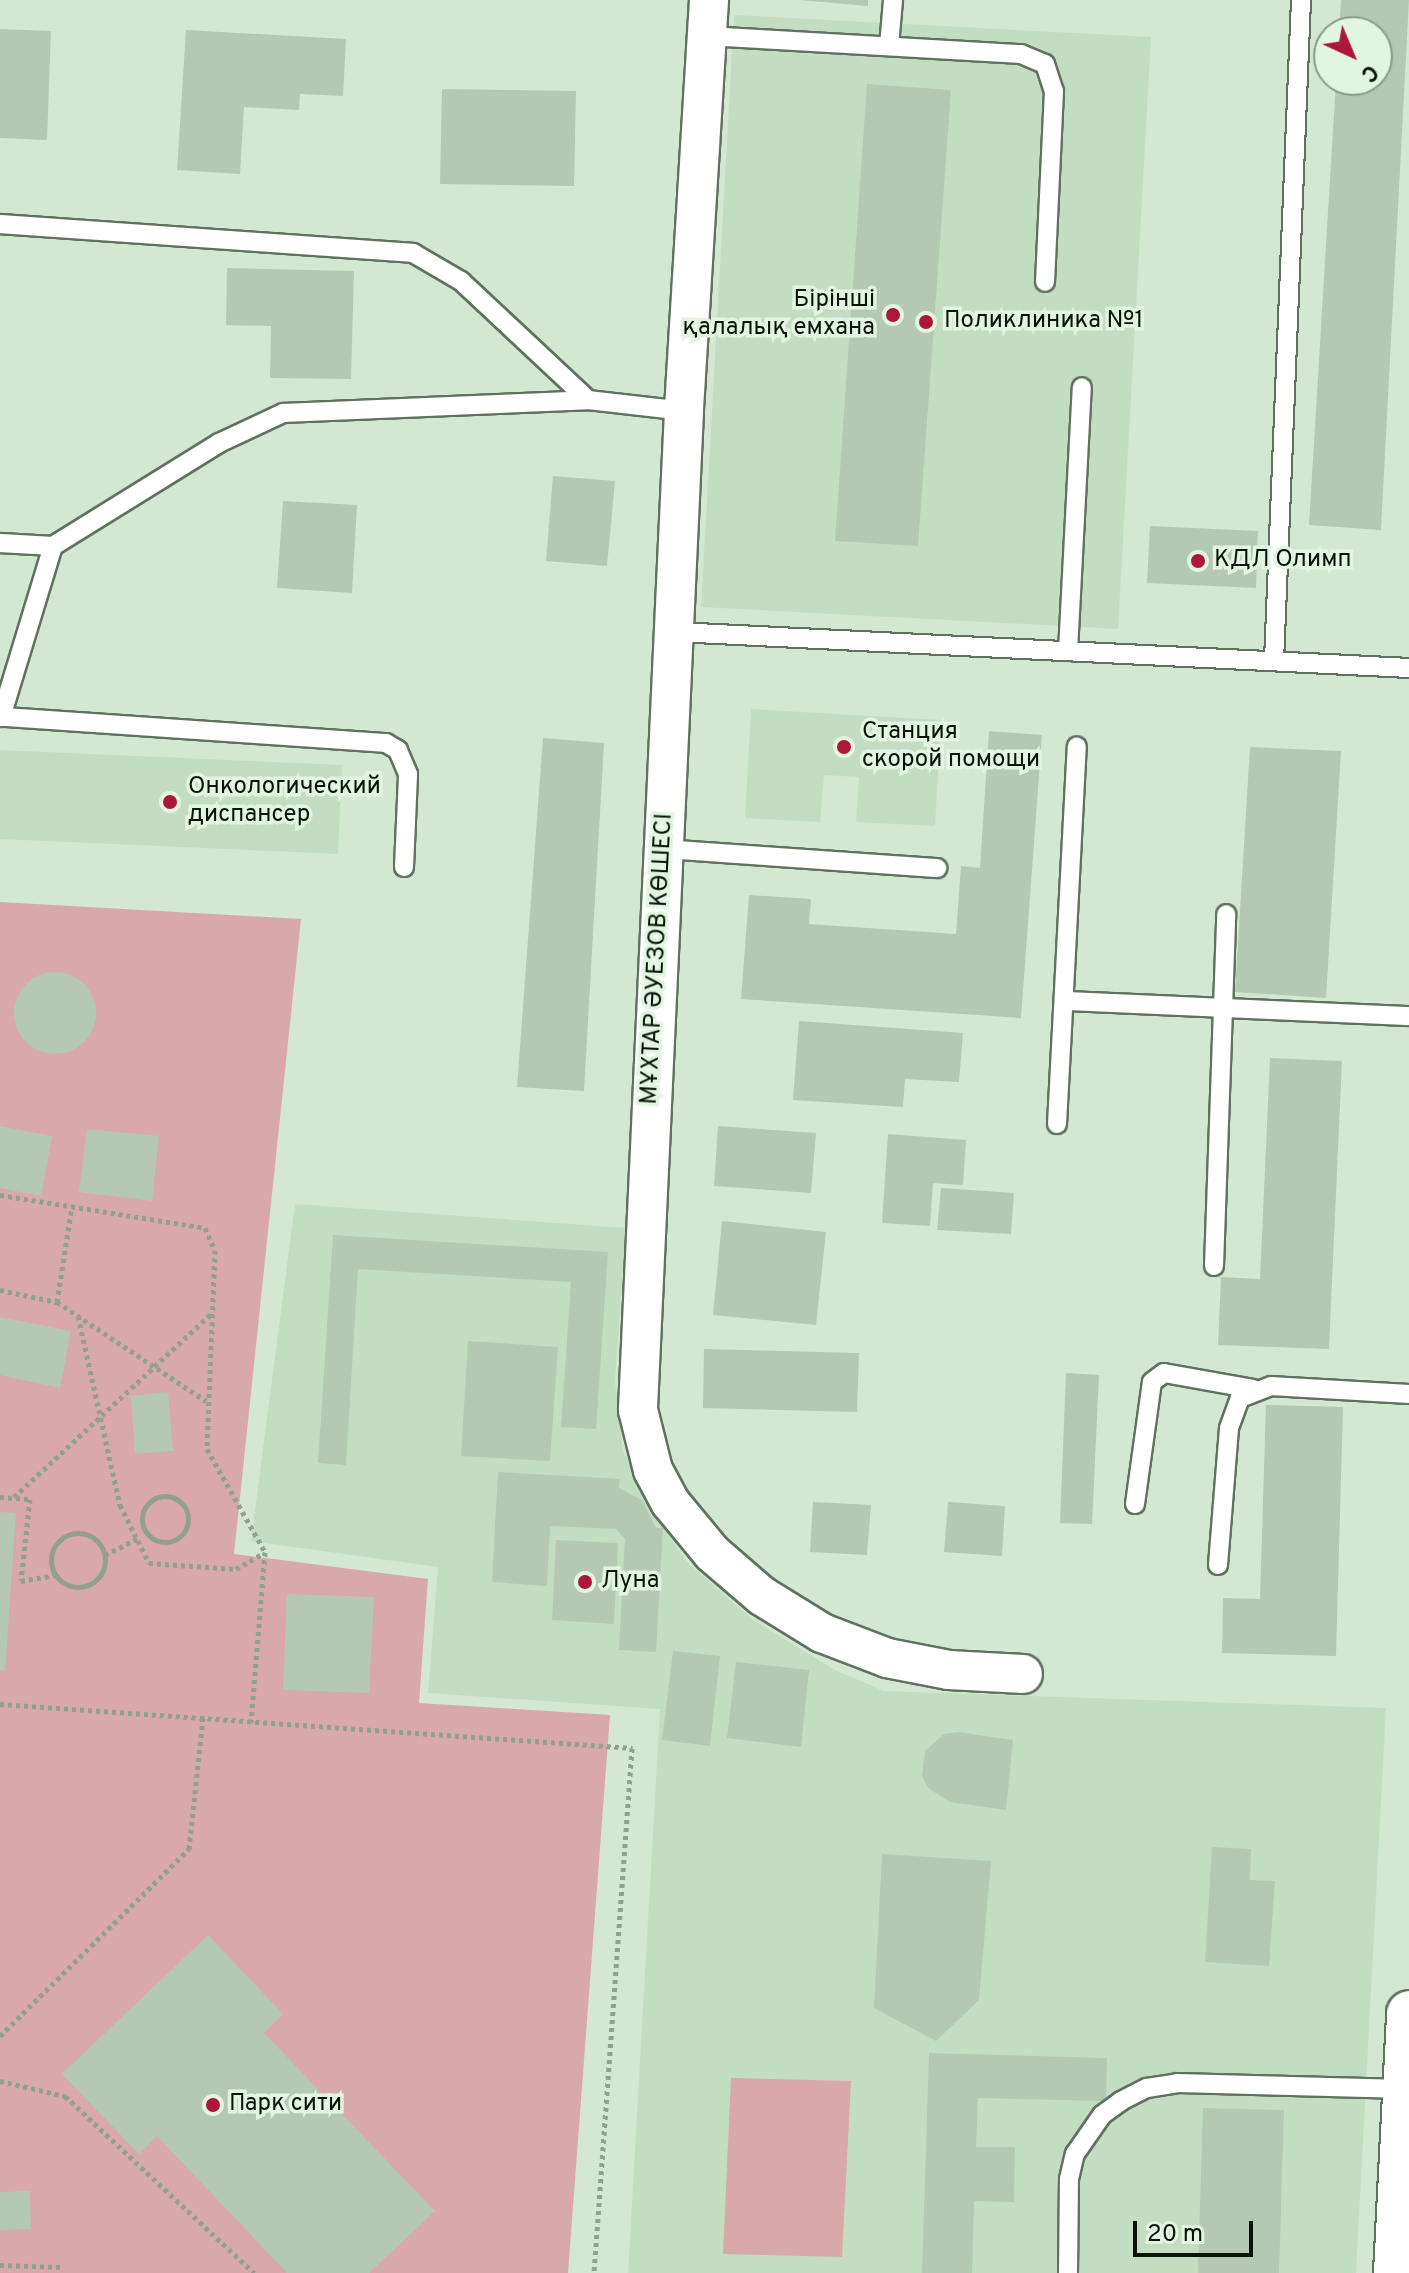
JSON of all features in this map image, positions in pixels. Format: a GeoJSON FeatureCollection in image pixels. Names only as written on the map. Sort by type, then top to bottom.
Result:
{"type":"FeatureCollection","features":[{"type":"Feature","properties":{"kind":"street","name":"МҰХТАР ӘУЕЗОВ КӨШЕСІ"},"geometry":{"type":"LineString","coordinates":[[708,18],[684,411],[676,632],[636,1374],[638,1410],[653,1470],[687,1527],[734,1574],[822,1633],[916,1665],[1023,1674]]}},
{"type":"Feature","properties":{"kind":"street"},"geometry":{"type":"LineString","coordinates":[[1396,2273],[1408,2034]]}},
{"type":"Feature","properties":{"kind":"lane"},"geometry":{"type":"LineString","coordinates":[[889,46],[893,0]]}},
{"type":"Feature","properties":{"kind":"lane"},"geometry":{"type":"LineString","coordinates":[[1274,661],[1301,0]]}},
{"type":"Feature","properties":{"kind":"lane"},"geometry":{"type":"LineString","coordinates":[[708,18],[889,46],[1021,54],[1045,64],[1054,91],[1045,282]]}},
{"type":"Feature","properties":{"kind":"lane"},"geometry":{"type":"LineString","coordinates":[[0,224],[413,253],[461,281],[588,400]]}},
{"type":"Feature","properties":{"kind":"lane"},"geometry":{"type":"LineString","coordinates":[[1068,651],[1082,387]]}},
{"type":"Feature","properties":{"kind":"lane"},"geometry":{"type":"LineString","coordinates":[[0,543],[53,546],[219,443],[283,413],[588,400],[684,411]]}},
{"type":"Feature","properties":{"kind":"lane"},"geometry":{"type":"LineString","coordinates":[[53,546],[1,717],[386,743],[398,750],[408,774],[404,867]]}},
{"type":"Feature","properties":{"kind":"lane"},"geometry":{"type":"LineString","coordinates":[[676,632],[1409,668]]}},
{"type":"Feature","properties":{"kind":"lane"},"geometry":{"type":"LineString","coordinates":[[1057,1124],[1077,747]]}},
{"type":"Feature","properties":{"kind":"lane"},"geometry":{"type":"LineString","coordinates":[[664,849],[937,868]]}},
{"type":"Feature","properties":{"kind":"lane"},"geometry":{"type":"LineString","coordinates":[[1214,1266],[1226,914]]}},
{"type":"Feature","properties":{"kind":"lane"},"geometry":{"type":"LineString","coordinates":[[1065,1001],[1409,1016]]}},
{"type":"Feature","properties":{"kind":"lane"},"geometry":{"type":"LineString","coordinates":[[1135,1504],[1152,1382],[1164,1373],[1253,1389],[1409,1394]]}},
{"type":"Feature","properties":{"kind":"lane"},"geometry":{"type":"LineString","coordinates":[[1218,1565],[1232,1413],[1253,1389]]}},
{"type":"Feature","properties":{"kind":"lane"},"geometry":{"type":"LineString","coordinates":[[1068,2273],[1069,2179],[1075,2154],[1102,2115],[1121,2101],[1147,2088],[1177,2083],[1405,2089]]}},
{"type":"Feature","properties":{"kind":"path"},"geometry":{"type":"LineString","coordinates":[[0,1195],[205,1228],[215,1250],[206,1402],[207,1449],[265,1552],[251,1722]]}},
{"type":"Feature","properties":{"kind":"path"},"geometry":{"type":"LineString","coordinates":[[57,1302],[72,1206]]}},
{"type":"Feature","properties":{"kind":"path"},"geometry":{"type":"LineString","coordinates":[[0,1290],[57,1302],[206,1402]]}},
{"type":"Feature","properties":{"kind":"path"},"geometry":{"type":"LineString","coordinates":[[14,1497],[211,1313]]}},
{"type":"Feature","properties":{"kind":"path"},"geometry":{"type":"LineString","coordinates":[[78,1316],[120,1505],[149,1563],[236,1569],[265,1552]]}},
{"type":"Feature","properties":{"kind":"path"},"geometry":{"type":"LineString","coordinates":[[133,1531],[143,1525],[149,1503],[161,1496],[174,1498],[189,1518],[186,1530],[167,1543],[156,1541],[143,1525]]}},
{"type":"Feature","properties":{"kind":"path"},"geometry":{"type":"LineString","coordinates":[[0,1497],[30,1499],[21,1581],[55,1575],[71,1586],[84,1587],[96,1581],[105,1555],[137,1539]]}},
{"type":"Feature","properties":{"kind":"path"},"geometry":{"type":"LineString","coordinates":[[55,1575],[53,1547],[71,1532],[93,1537],[105,1555]]}},
{"type":"Feature","properties":{"kind":"path"},"geometry":{"type":"LineString","coordinates":[[0,1704],[632,1748],[594,2273]]}},
{"type":"Feature","properties":{"kind":"path"},"geometry":{"type":"LineString","coordinates":[[0,2036],[189,1849],[203,1718]]}},
{"type":"Feature","properties":{"kind":"path"},"geometry":{"type":"LineString","coordinates":[[0,2081],[65,2096],[254,2273]]}},
{"type":"Feature","properties":{"kind":"path"},"geometry":{"type":"LineString","coordinates":[[0,2265],[60,2267]]}},
{"type":"Feature","properties":{"kind":"shaded area","name":"Поликлиника №1"},"geometry":{"type":"Polygon","coordinates":[[[734,15],[1151,37],[1118,629],[701,607],[734,15]]]}},
{"type":"Feature","properties":{"kind":"shaded area","name":"Станция скорой помощи"},"geometry":{"type":"Polygon","coordinates":[[[751,709],[941,720],[935,826],[856,822],[859,777],[824,775],[820,822],[745,818],[751,709]]]}},
{"type":"Feature","properties":{"kind":"shaded area","name":"Онкологический диспансер"},"geometry":{"type":"Polygon","coordinates":[[[0,750],[342,765],[338,854],[0,839],[0,750]]]}},
{"type":"Feature","properties":{"kind":"shaded area"},"geometry":{"type":"Polygon","coordinates":[[[0,902],[301,919],[234,1554],[428,1579],[419,1703],[610,1715],[568,2273],[0,2273],[0,902]]]}},
{"type":"Feature","properties":{"kind":"shaded area"},"geometry":{"type":"Polygon","coordinates":[[[295,1204],[626,1228],[615,1380],[623,1451],[654,1514],[687,1562],[752,1619],[835,1670],[884,1691],[1386,1708],[1356,2273],[628,2273],[660,1709],[428,1693],[438,1567],[251,1541],[295,1204]]]}},
{"type":"Feature","properties":{"kind":"shaded area"},"geometry":{"type":"Polygon","coordinates":[[[731,2078],[851,2081],[842,2257],[723,2254],[731,2078]]]}},
{"type":"Feature","properties":{"kind":"building"},"geometry":{"type":"Polygon","coordinates":[[[799,0],[868,0],[868,6],[799,0]]]}},
{"type":"Feature","properties":{"kind":"building"},"geometry":{"type":"Polygon","coordinates":[[[1341,0],[1409,0],[1381,530],[1309,525],[1335,96],[1393,96],[1393,16],[1340,16],[1341,0]]]}},
{"type":"Feature","properties":{"kind":"building"},"geometry":{"type":"Polygon","coordinates":[[[0,29],[51,31],[47,140],[0,138],[0,29]]]}},
{"type":"Feature","properties":{"kind":"building"},"geometry":{"type":"Polygon","coordinates":[[[186,30],[346,39],[343,96],[300,94],[299,110],[244,107],[240,174],[177,170],[186,30]]]}},
{"type":"Feature","properties":{"kind":"building","name":"Бірінші қалалық емхана"},"geometry":{"type":"Polygon","coordinates":[[[867,84],[951,90],[918,546],[835,541],[867,84]]]}},
{"type":"Feature","properties":{"kind":"building"},"geometry":{"type":"Polygon","coordinates":[[[442,89],[576,91],[574,186],[440,184],[442,89]]]}},
{"type":"Feature","properties":{"kind":"building"},"geometry":{"type":"Polygon","coordinates":[[[227,268],[354,271],[351,379],[270,378],[271,326],[226,325],[227,268]]]}},
{"type":"Feature","properties":{"kind":"building"},"geometry":{"type":"Polygon","coordinates":[[[553,476],[615,481],[607,566],[546,561],[553,476]]]}},
{"type":"Feature","properties":{"kind":"building"},"geometry":{"type":"Polygon","coordinates":[[[283,501],[357,505],[352,593],[277,588],[283,501]]]}},
{"type":"Feature","properties":{"kind":"building"},"geometry":{"type":"Polygon","coordinates":[[[1150,526],[1258,531],[1256,588],[1147,583],[1150,526]]]}},
{"type":"Feature","properties":{"kind":"building"},"geometry":{"type":"Polygon","coordinates":[[[989,731],[1042,735],[1021,1018],[741,999],[749,895],[811,899],[809,924],[956,934],[961,866],[980,868],[989,731]]]}},
{"type":"Feature","properties":{"kind":"building"},"geometry":{"type":"Polygon","coordinates":[[[543,738],[604,743],[584,1091],[517,1087],[543,738]]]}},
{"type":"Feature","properties":{"kind":"building"},"geometry":{"type":"Polygon","coordinates":[[[1250,747],[1341,751],[1326,998],[1235,992],[1250,747]]]}},
{"type":"Feature","properties":{"kind":"building"},"geometry":{"type":"Polygon","coordinates":[[[47,972],[63,972],[78,979],[89,990],[96,1013],[93,1029],[84,1042],[63,1054],[47,1054],[32,1047],[21,1036],[14,1021],[14,1005],[21,990],[32,979],[47,972]]]}},
{"type":"Feature","properties":{"kind":"building"},"geometry":{"type":"Polygon","coordinates":[[[799,1021],[963,1033],[959,1082],[905,1079],[903,1107],[793,1100],[799,1021]]]}},
{"type":"Feature","properties":{"kind":"building"},"geometry":{"type":"Polygon","coordinates":[[[1270,1058],[1342,1061],[1329,1349],[1218,1345],[1221,1277],[1260,1279],[1270,1058]]]}},
{"type":"Feature","properties":{"kind":"building"},"geometry":{"type":"Polygon","coordinates":[[[0,1126],[52,1136],[41,1196],[0,1188],[0,1126]]]}},
{"type":"Feature","properties":{"kind":"building"},"geometry":{"type":"Polygon","coordinates":[[[718,1126],[816,1133],[811,1193],[714,1186],[718,1126]]]}},
{"type":"Feature","properties":{"kind":"building"},"geometry":{"type":"Polygon","coordinates":[[[87,1129],[159,1136],[152,1201],[79,1192],[87,1129]]]}},
{"type":"Feature","properties":{"kind":"building"},"geometry":{"type":"Polygon","coordinates":[[[888,1134],[966,1140],[963,1185],[933,1183],[930,1226],[882,1223],[888,1134]]]}},
{"type":"Feature","properties":{"kind":"building"},"geometry":{"type":"Polygon","coordinates":[[[941,1188],[1014,1193],[1011,1234],[937,1230],[941,1188]]]}},
{"type":"Feature","properties":{"kind":"building"},"geometry":{"type":"Polygon","coordinates":[[[722,1221],[826,1232],[816,1325],[713,1315],[722,1221]]]}},
{"type":"Feature","properties":{"kind":"building"},"geometry":{"type":"Polygon","coordinates":[[[333,1235],[608,1252],[596,1429],[561,1427],[571,1282],[358,1269],[346,1465],[318,1463],[333,1235]]]}},
{"type":"Feature","properties":{"kind":"building"},"geometry":{"type":"Polygon","coordinates":[[[0,1317],[71,1331],[60,1388],[0,1375],[0,1317]]]}},
{"type":"Feature","properties":{"kind":"building"},"geometry":{"type":"Polygon","coordinates":[[[468,1341],[558,1347],[550,1461],[461,1456],[468,1341]]]}},
{"type":"Feature","properties":{"kind":"building"},"geometry":{"type":"Polygon","coordinates":[[[704,1349],[859,1353],[857,1412],[703,1408],[704,1349]]]}},
{"type":"Feature","properties":{"kind":"building"},"geometry":{"type":"Polygon","coordinates":[[[1066,1373],[1099,1375],[1092,1524],[1060,1523],[1066,1373]]]}},
{"type":"Feature","properties":{"kind":"building"},"geometry":{"type":"Polygon","coordinates":[[[168,1392],[173,1451],[135,1454],[131,1396],[168,1392]]]}},
{"type":"Feature","properties":{"kind":"building"},"geometry":{"type":"Polygon","coordinates":[[[1266,1405],[1343,1407],[1336,1656],[1222,1653],[1223,1598],[1260,1599],[1266,1405]]]}},
{"type":"Feature","properties":{"kind":"building"},"geometry":{"type":"Polygon","coordinates":[[[498,1472],[620,1479],[619,1488],[642,1500],[656,1528],[663,1528],[656,1652],[619,1650],[625,1539],[616,1529],[550,1526],[547,1586],[492,1582],[498,1472]]]}},
{"type":"Feature","properties":{"kind":"building"},"geometry":{"type":"Polygon","coordinates":[[[813,1502],[871,1505],[867,1555],[810,1552],[813,1502]]]}},
{"type":"Feature","properties":{"kind":"building"},"geometry":{"type":"Polygon","coordinates":[[[948,1502],[1005,1506],[1002,1556],[944,1552],[948,1502]]]}},
{"type":"Feature","properties":{"kind":"building"},"geometry":{"type":"Polygon","coordinates":[[[0,1512],[16,1513],[5,1671],[0,1670],[0,1512]]]}},
{"type":"Feature","properties":{"kind":"building","name":"Луна"},"geometry":{"type":"Polygon","coordinates":[[[556,1540],[618,1543],[614,1624],[552,1620],[556,1540]]]}},
{"type":"Feature","properties":{"kind":"building"},"geometry":{"type":"Polygon","coordinates":[[[287,1594],[374,1597],[369,1693],[283,1690],[287,1594]]]}},
{"type":"Feature","properties":{"kind":"building"},"geometry":{"type":"Polygon","coordinates":[[[673,1651],[720,1656],[710,1746],[662,1740],[673,1651]]]}},
{"type":"Feature","properties":{"kind":"building"},"geometry":{"type":"Polygon","coordinates":[[[736,1662],[809,1670],[801,1747],[727,1738],[736,1662]]]}},
{"type":"Feature","properties":{"kind":"building"},"geometry":{"type":"Polygon","coordinates":[[[958,1732],[1013,1740],[1006,1810],[950,1802],[928,1788],[922,1776],[925,1751],[944,1734],[958,1732]]]}},
{"type":"Feature","properties":{"kind":"building"},"geometry":{"type":"Polygon","coordinates":[[[1212,1847],[1251,1849],[1250,1880],[1275,1881],[1269,1966],[1205,1962],[1212,1847]]]}},
{"type":"Feature","properties":{"kind":"building"},"geometry":{"type":"Polygon","coordinates":[[[882,1854],[991,1861],[979,2000],[936,2041],[874,2008],[882,1854]]]}},
{"type":"Feature","properties":{"kind":"building","name":"Парк сити"},"geometry":{"type":"Polygon","coordinates":[[[208,1935],[283,2014],[264,2033],[435,2211],[369,2273],[287,2273],[157,2136],[139,2154],[62,2074],[208,1935]]]}},
{"type":"Feature","properties":{"kind":"building"},"geometry":{"type":"Polygon","coordinates":[[[929,2053],[1107,2058],[1106,2101],[978,2098],[976,2147],[1015,2147],[1014,2202],[974,2201],[972,2273],[922,2273],[929,2053]]]}},
{"type":"Feature","properties":{"kind":"building"},"geometry":{"type":"Polygon","coordinates":[[[1203,2108],[1284,2110],[1279,2273],[1198,2273],[1203,2108]]]}},
{"type":"Feature","properties":{"kind":"building"},"geometry":{"type":"Polygon","coordinates":[[[30,2191],[31,2229],[0,2230],[0,2192],[30,2191]]]}},
{"type":"Feature","properties":{"kind":"place","name":"Бірінші қалалық емхана"},"geometry":{"type":"Point","coordinates":[893,315]}},
{"type":"Feature","properties":{"kind":"place","name":"Поликлиника №1"},"geometry":{"type":"Point","coordinates":[926,322]}},
{"type":"Feature","properties":{"kind":"place","name":"КДЛ Олимп"},"geometry":{"type":"Point","coordinates":[1198,561]}},
{"type":"Feature","properties":{"kind":"place","name":"Станция скорой помощи"},"geometry":{"type":"Point","coordinates":[844,747]}},
{"type":"Feature","properties":{"kind":"place","name":"Онкологический диспансер"},"geometry":{"type":"Point","coordinates":[170,802]}},
{"type":"Feature","properties":{"kind":"place","name":"Луна"},"geometry":{"type":"Point","coordinates":[585,1582]}},
{"type":"Feature","properties":{"kind":"place","name":"Парк сити"},"geometry":{"type":"Point","coordinates":[213,2105]}}]}
